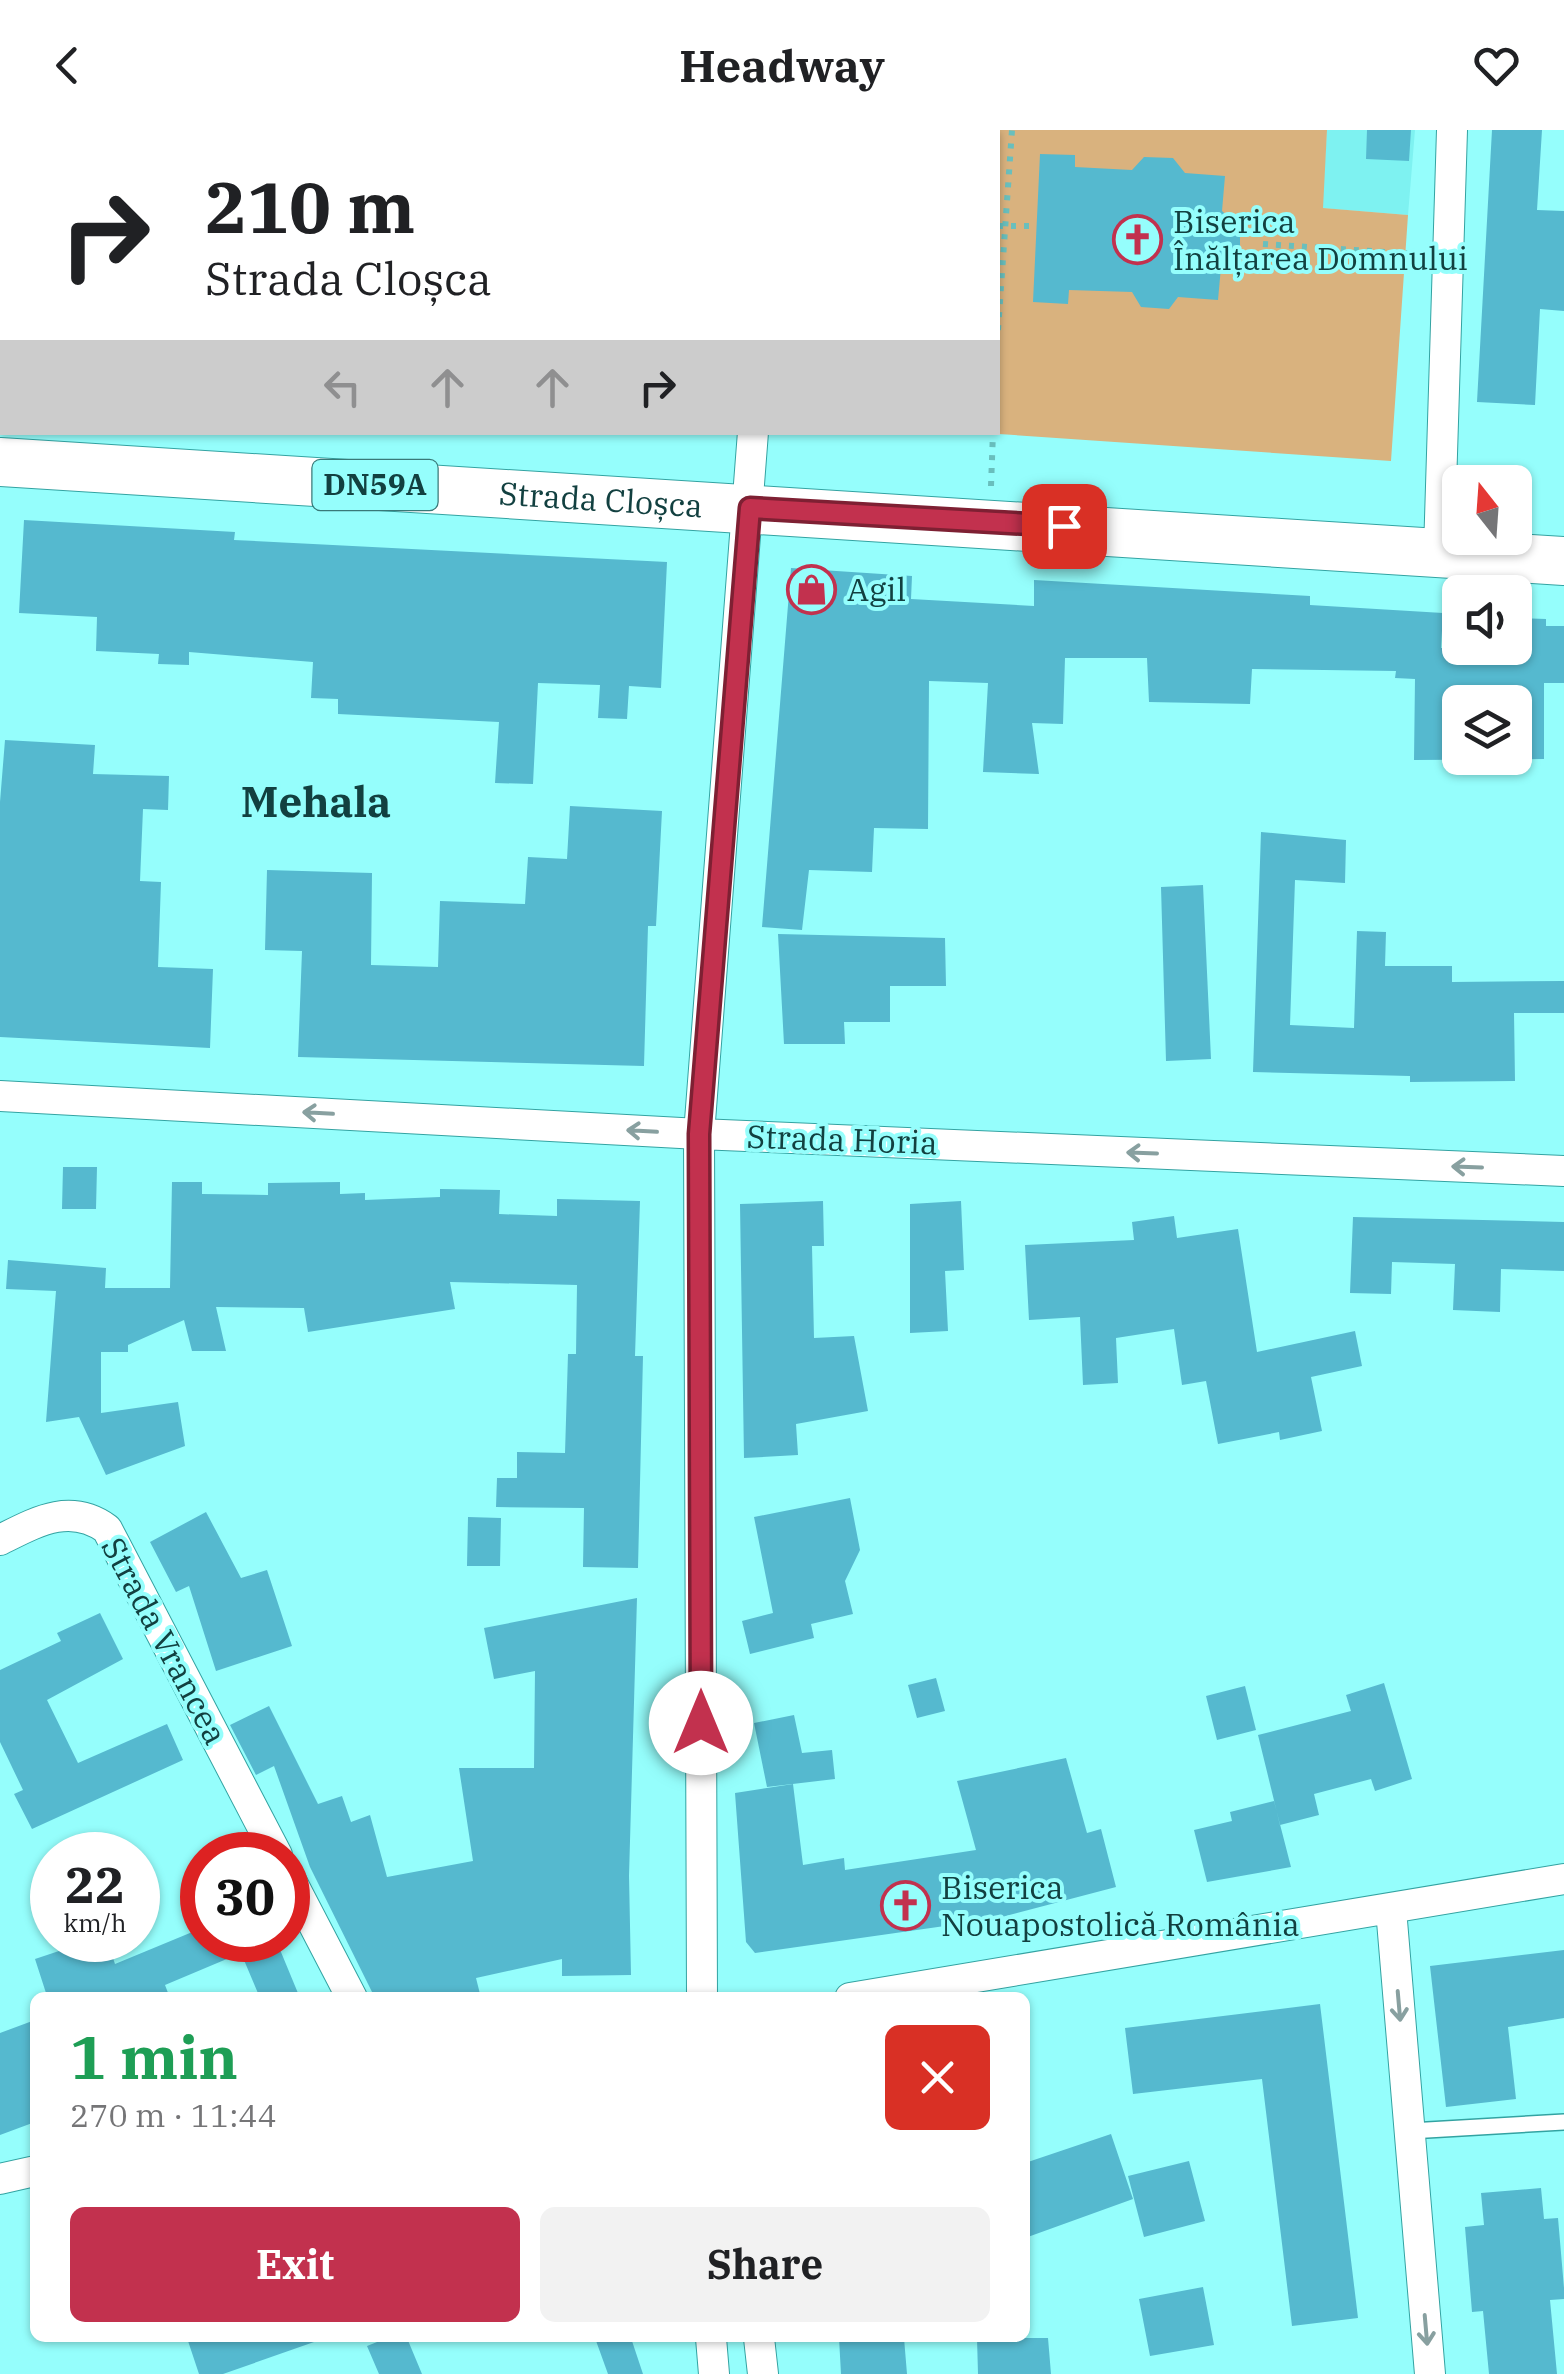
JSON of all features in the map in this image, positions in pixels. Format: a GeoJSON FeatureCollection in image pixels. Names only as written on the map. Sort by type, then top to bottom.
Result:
{"type":"FeatureCollection","features":[{"type":"Feature","properties":{"kind":"main road","name":"Strada Cloșca"},"geometry":{"type":"LineString","coordinates":[[0,462],[1564,560]]}},
{"type":"Feature","properties":{"kind":"street"},"geometry":{"type":"LineString","coordinates":[[1439,551],[1445,256],[1452,130]]}},
{"type":"Feature","properties":{"kind":"street"},"geometry":{"type":"LineString","coordinates":[[702,1992],[699,1134],[753,435]]}},
{"type":"Feature","properties":{"kind":"street","name":"Strada Horia"},"geometry":{"type":"LineString","coordinates":[[0,1096],[699,1134],[1564,1171]]}},
{"type":"Feature","properties":{"kind":"street","name":"Strada Vrancea"},"geometry":{"type":"LineString","coordinates":[[0,1540],[44,1518],[69,1514],[91,1517],[107,1529],[265,1832]]}},
{"type":"Feature","properties":{"kind":"street"},"geometry":{"type":"LineString","coordinates":[[886,1992],[1564,1879]]}},
{"type":"Feature","properties":{"kind":"street"},"geometry":{"type":"LineString","coordinates":[[1390,1909],[1430,2374]]}},
{"type":"Feature","properties":{"kind":"street"},"geometry":{"type":"LineString","coordinates":[[310,1917],[349,1992]]}},
{"type":"Feature","properties":{"kind":"street"},"geometry":{"type":"LineString","coordinates":[[0,2179],[30,2172]]}},
{"type":"Feature","properties":{"kind":"street"},"geometry":{"type":"LineString","coordinates":[[711,2342],[714,2374]]}},
{"type":"Feature","properties":{"kind":"street"},"geometry":{"type":"LineString","coordinates":[[760,2342],[763,2374]]}},
{"type":"Feature","properties":{"kind":"lane"},"geometry":{"type":"LineString","coordinates":[[1410,2131],[1564,2122]]}},
{"type":"Feature","properties":{"kind":"path"},"geometry":{"type":"LineString","coordinates":[[1000,261],[1012,130]]}},
{"type":"Feature","properties":{"kind":"path"},"geometry":{"type":"LineString","coordinates":[[1001,226],[1037,226]]}},
{"type":"Feature","properties":{"kind":"path"},"geometry":{"type":"LineString","coordinates":[[1263,244],[1445,256]]}},
{"type":"Feature","properties":{"kind":"path"},"geometry":{"type":"LineString","coordinates":[[990,522],[993,435]]}},
{"type":"Feature","properties":{"kind":"shaded area"},"geometry":{"type":"Polygon","coordinates":[[[1000,130],[1327,130],[1323,208],[1408,215],[1391,461],[1000,434],[1000,130]]]}},
{"type":"Feature","properties":{"kind":"shaded area"},"geometry":{"type":"Polygon","coordinates":[[[1327,130],[1415,130],[1408,215],[1322,208],[1327,130]]]}},
{"type":"Feature","properties":{"kind":"building"},"geometry":{"type":"Polygon","coordinates":[[[1367,130],[1411,130],[1409,161],[1366,159],[1367,130]]]}},
{"type":"Feature","properties":{"kind":"building"},"geometry":{"type":"Polygon","coordinates":[[[1492,130],[1542,130],[1537,210],[1564,211],[1564,311],[1540,309],[1535,405],[1477,402],[1492,130]]]}},
{"type":"Feature","properties":{"kind":"building","name":"Biserica Înălțarea Domnului"},"geometry":{"type":"Polygon","coordinates":[[[1040,154],[1075,155],[1075,167],[1132,170],[1144,157],[1173,158],[1185,173],[1225,176],[1222,211],[1240,227],[1240,253],[1221,267],[1218,300],[1178,297],[1169,309],[1141,307],[1132,292],[1069,290],[1068,304],[1033,302],[1040,154]]]}},
{"type":"Feature","properties":{"kind":"building"},"geometry":{"type":"Polygon","coordinates":[[[24,520],[235,532],[234,540],[667,562],[661,688],[629,686],[627,719],[598,718],[600,685],[538,683],[533,784],[495,783],[499,722],[338,714],[338,699],[311,698],[313,662],[189,652],[189,665],[158,664],[159,654],[96,651],[97,617],[19,613],[24,520]]]}},
{"type":"Feature","properties":{"kind":"building"},"geometry":{"type":"Polygon","coordinates":[[[791,568],[912,576],[911,599],[1034,606],[1034,580],[1310,596],[1310,605],[1442,613],[1442,665],[1532,665],[1532,619],[1546,619],[1546,626],[1564,626],[1564,683],[1544,683],[1544,759],[1532,759],[1532,685],[1442,685],[1442,760],[1414,760],[1415,679],[1395,678],[1396,671],[1252,669],[1250,704],[1149,702],[1147,658],[1065,658],[1063,724],[1032,723],[1039,774],[983,772],[988,683],[929,681],[928,829],[874,828],[872,872],[809,870],[802,930],[762,927],[791,568]]]}},
{"type":"Feature","properties":{"kind":"building"},"geometry":{"type":"Polygon","coordinates":[[[5,740],[95,745],[93,774],[169,776],[168,810],[143,809],[140,881],[161,882],[158,967],[213,969],[210,1048],[0,1037],[0,802],[5,740]]]}},
{"type":"Feature","properties":{"kind":"building"},"geometry":{"type":"Polygon","coordinates":[[[570,806],[662,811],[656,926],[648,926],[644,1066],[298,1057],[302,951],[265,950],[267,870],[372,873],[371,965],[438,967],[440,901],[525,904],[528,857],[567,859],[570,806]]]}},
{"type":"Feature","properties":{"kind":"building"},"geometry":{"type":"Polygon","coordinates":[[[1261,832],[1346,840],[1345,883],[1295,880],[1290,1025],[1354,1028],[1357,931],[1386,932],[1385,966],[1452,966],[1452,982],[1564,981],[1564,1013],[1514,1013],[1515,1081],[1410,1082],[1410,1076],[1253,1072],[1261,832]]]}},
{"type":"Feature","properties":{"kind":"building"},"geometry":{"type":"Polygon","coordinates":[[[1203,885],[1211,1059],[1166,1061],[1161,887],[1203,885]]]}},
{"type":"Feature","properties":{"kind":"building"},"geometry":{"type":"Polygon","coordinates":[[[778,934],[945,938],[946,986],[890,986],[890,1022],[844,1022],[845,1044],[784,1044],[778,934]]]}},
{"type":"Feature","properties":{"kind":"building"},"geometry":{"type":"Polygon","coordinates":[[[63,1167],[97,1167],[96,1209],[62,1209],[63,1167]]]}},
{"type":"Feature","properties":{"kind":"building"},"geometry":{"type":"Polygon","coordinates":[[[172,1182],[202,1182],[202,1194],[268,1195],[268,1183],[340,1182],[340,1194],[365,1193],[365,1200],[440,1197],[440,1189],[500,1190],[499,1214],[557,1216],[557,1199],[640,1201],[635,1356],[643,1356],[638,1568],[583,1567],[584,1508],[496,1507],[497,1478],[517,1478],[517,1452],[565,1453],[568,1354],[576,1354],[577,1285],[450,1282],[455,1309],[308,1332],[304,1308],[216,1307],[226,1351],[192,1351],[184,1320],[128,1345],[128,1352],[101,1352],[101,1413],[178,1402],[185,1446],[106,1475],[79,1417],[46,1422],[56,1291],[6,1289],[8,1260],[106,1268],[105,1288],[170,1288],[172,1182]]]}},
{"type":"Feature","properties":{"kind":"building"},"geometry":{"type":"Polygon","coordinates":[[[823,1201],[824,1246],[812,1246],[814,1338],[854,1336],[868,1411],[796,1424],[798,1455],[744,1458],[740,1204],[823,1201]]]}},
{"type":"Feature","properties":{"kind":"building"},"geometry":{"type":"Polygon","coordinates":[[[961,1201],[964,1270],[945,1271],[948,1331],[910,1333],[910,1204],[961,1201]]]}},
{"type":"Feature","properties":{"kind":"building"},"geometry":{"type":"Polygon","coordinates":[[[1174,1216],[1177,1238],[1238,1229],[1257,1352],[1355,1331],[1362,1366],[1311,1377],[1322,1431],[1280,1440],[1279,1432],[1218,1444],[1206,1381],[1182,1385],[1174,1329],[1116,1338],[1118,1383],[1083,1385],[1080,1317],[1029,1320],[1025,1245],[1134,1240],[1132,1222],[1174,1216]]]}},
{"type":"Feature","properties":{"kind":"building"},"geometry":{"type":"Polygon","coordinates":[[[1353,1217],[1564,1222],[1564,1271],[1501,1269],[1500,1312],[1453,1310],[1455,1264],[1392,1262],[1391,1294],[1350,1293],[1353,1217]]]}},
{"type":"Feature","properties":{"kind":"building"},"geometry":{"type":"Polygon","coordinates":[[[850,1498],[860,1550],[845,1581],[853,1614],[811,1624],[814,1638],[750,1654],[742,1621],[773,1613],[754,1517],[850,1498]]]}},
{"type":"Feature","properties":{"kind":"building"},"geometry":{"type":"Polygon","coordinates":[[[206,1512],[241,1578],[267,1570],[292,1646],[216,1671],[189,1586],[176,1592],[150,1542],[206,1512]]]}},
{"type":"Feature","properties":{"kind":"building"},"geometry":{"type":"Polygon","coordinates":[[[468,1517],[501,1518],[500,1566],[467,1566],[468,1517]]]}},
{"type":"Feature","properties":{"kind":"building"},"geometry":{"type":"Polygon","coordinates":[[[637,1598],[629,1876],[631,1975],[562,1976],[562,1959],[476,1978],[480,1992],[372,1992],[310,1867],[310,1832],[298,1832],[274,1766],[256,1775],[230,1725],[269,1706],[318,1804],[342,1796],[351,1822],[370,1815],[387,1877],[473,1861],[459,1768],[534,1768],[535,1671],[494,1679],[484,1628],[637,1598]]]}},
{"type":"Feature","properties":{"kind":"building"},"geometry":{"type":"Polygon","coordinates":[[[100,1613],[123,1659],[47,1700],[78,1763],[167,1724],[183,1760],[32,1829],[14,1794],[23,1790],[0,1742],[0,1670],[61,1641],[57,1633],[100,1613]]]}},
{"type":"Feature","properties":{"kind":"building"},"geometry":{"type":"Polygon","coordinates":[[[936,1678],[945,1711],[917,1718],[908,1685],[936,1678]]]}},
{"type":"Feature","properties":{"kind":"building"},"geometry":{"type":"Polygon","coordinates":[[[1384,1683],[1412,1779],[1375,1791],[1371,1779],[1314,1794],[1319,1815],[1280,1825],[1258,1735],[1351,1711],[1346,1695],[1384,1683]]]}},
{"type":"Feature","properties":{"kind":"building"},"geometry":{"type":"Polygon","coordinates":[[[1245,1686],[1256,1730],[1217,1740],[1206,1696],[1245,1686]]]}},
{"type":"Feature","properties":{"kind":"building"},"geometry":{"type":"Polygon","coordinates":[[[794,1715],[802,1753],[832,1750],[835,1779],[767,1787],[754,1723],[794,1715]]]}},
{"type":"Feature","properties":{"kind":"building"},"geometry":{"type":"Polygon","coordinates":[[[1066,1758],[1087,1833],[1101,1829],[1116,1887],[994,1919],[755,1953],[746,1942],[735,1793],[793,1784],[803,1865],[844,1858],[845,1870],[976,1850],[957,1781],[1066,1758]]]}},
{"type":"Feature","properties":{"kind":"building"},"geometry":{"type":"Polygon","coordinates":[[[1274,1801],[1291,1867],[1207,1882],[1194,1830],[1232,1821],[1230,1812],[1274,1801]]]}},
{"type":"Feature","properties":{"kind":"building"},"geometry":{"type":"Polygon","coordinates":[[[180,1937],[180,1962],[220,1962],[165,1985],[168,1992],[46,1992],[36,1962],[160,1962],[160,1945],[180,1937]]]}},
{"type":"Feature","properties":{"kind":"building"},"geometry":{"type":"Polygon","coordinates":[[[1564,1950],[1564,2018],[1508,2027],[1516,2099],[1446,2107],[1430,1966],[1564,1950]]]}},
{"type":"Feature","properties":{"kind":"building"},"geometry":{"type":"Polygon","coordinates":[[[245,1962],[285,1962],[298,1992],[257,1992],[245,1962]]]}},
{"type":"Feature","properties":{"kind":"building"},"geometry":{"type":"Polygon","coordinates":[[[1320,2004],[1358,2318],[1292,2326],[1262,2079],[1133,2094],[1125,2028],[1320,2004]]]}},
{"type":"Feature","properties":{"kind":"building"},"geometry":{"type":"Polygon","coordinates":[[[30,2022],[30,2124],[0,2135],[0,2033],[30,2022]]]}},
{"type":"Feature","properties":{"kind":"building"},"geometry":{"type":"Polygon","coordinates":[[[1111,2134],[1133,2199],[1030,2236],[1030,2161],[1111,2134]]]}},
{"type":"Feature","properties":{"kind":"building"},"geometry":{"type":"Polygon","coordinates":[[[1189,2161],[1205,2221],[1144,2237],[1128,2176],[1189,2161]]]}},
{"type":"Feature","properties":{"kind":"building"},"geometry":{"type":"Polygon","coordinates":[[[1541,2188],[1544,2219],[1558,2218],[1564,2299],[1550,2300],[1557,2374],[1489,2374],[1483,2311],[1472,2312],[1465,2227],[1484,2225],[1481,2193],[1541,2188]]]}},
{"type":"Feature","properties":{"kind":"building"},"geometry":{"type":"Polygon","coordinates":[[[1203,2287],[1214,2345],[1150,2356],[1139,2299],[1203,2287]]]}},
{"type":"Feature","properties":{"kind":"building"},"geometry":{"type":"Polygon","coordinates":[[[1048,2338],[1051,2374],[978,2374],[977,2342],[1048,2338]]]}},
{"type":"Feature","properties":{"kind":"building"},"geometry":{"type":"Polygon","coordinates":[[[188,2342],[314,2342],[223,2374],[199,2374],[188,2342]]]}},
{"type":"Feature","properties":{"kind":"building"},"geometry":{"type":"Polygon","coordinates":[[[377,2342],[409,2342],[422,2374],[379,2374],[367,2346],[377,2342]]]}},
{"type":"Feature","properties":{"kind":"building"},"geometry":{"type":"Polygon","coordinates":[[[596,2342],[632,2342],[643,2374],[608,2374],[596,2342]]]}},
{"type":"Feature","properties":{"kind":"building"},"geometry":{"type":"Polygon","coordinates":[[[839,2342],[904,2342],[907,2374],[841,2374],[839,2342]]]}},
{"type":"Feature","properties":{"kind":"place","name":"Biserica Înălțarea Domnului"},"geometry":{"type":"Point","coordinates":[1138,240]}},
{"type":"Feature","properties":{"kind":"place","name":"Agil"},"geometry":{"type":"Point","coordinates":[812,590]}},
{"type":"Feature","properties":{"kind":"place","name":"Biserica Nouapostolică România"},"geometry":{"type":"Point","coordinates":[906,1906]}},
{"type":"Feature","properties":{"kind":"district","name":"Mehala"},"geometry":{"type":"Point","coordinates":[316,802]}},
{"type":"Feature","properties":{"kind":"route"},"geometry":{"type":"LineString","coordinates":[[701,1723],[699,1134],[750,508],[1064,526]]}}]}
